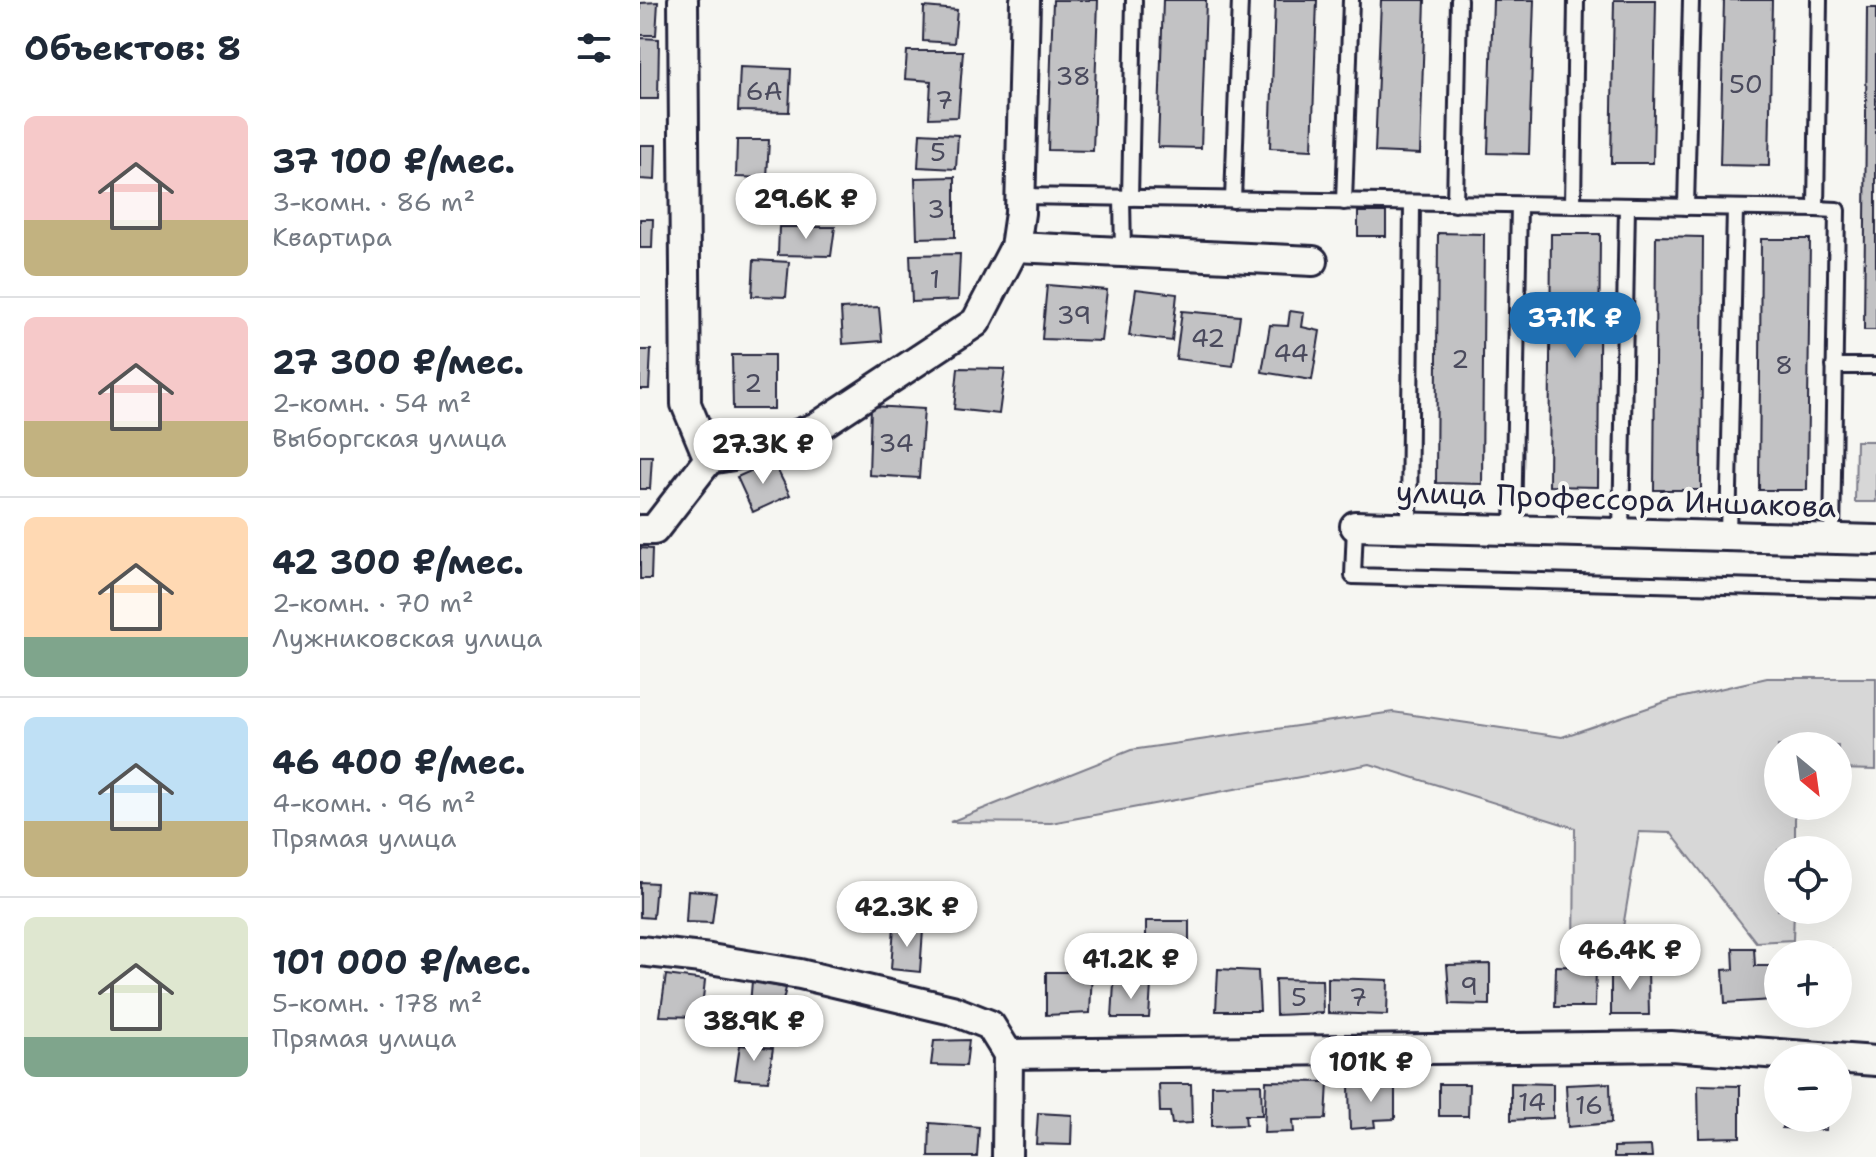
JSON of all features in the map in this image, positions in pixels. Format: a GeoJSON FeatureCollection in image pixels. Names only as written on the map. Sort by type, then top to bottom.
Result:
{"type":"FeatureCollection","features":[{"type":"Feature","properties":{"kind":"street"},"geometry":{"type":"LineString","coordinates":[[683,0],[686,404],[709,459]]}},
{"type":"Feature","properties":{"kind":"street"},"geometry":{"type":"LineString","coordinates":[[647,530],[709,459],[752,452],[817,427],[976,322],[1015,247],[1020,196],[1025,0]]}},
{"type":"Feature","properties":{"kind":"street"},"geometry":{"type":"LineString","coordinates":[[1015,247],[1313,261]]}},
{"type":"Feature","properties":{"kind":"street","name":"улица Профессора Иншакова"},"geometry":{"type":"LineString","coordinates":[[1355,526],[1876,540]]}},
{"type":"Feature","properties":{"kind":"street"},"geometry":{"type":"LineString","coordinates":[[640,951],[800,974],[952,1010],[990,1025],[1008,1054],[1007,1157]]}},
{"type":"Feature","properties":{"kind":"street"},"geometry":{"type":"LineString","coordinates":[[1008,1054],[1671,1046],[1876,1061]]}},
{"type":"Feature","properties":{"kind":"lane"},"geometry":{"type":"LineString","coordinates":[[1123,252],[1134,0]]}},
{"type":"Feature","properties":{"kind":"lane"},"geometry":{"type":"LineString","coordinates":[[1233,200],[1240,0]]}},
{"type":"Feature","properties":{"kind":"lane"},"geometry":{"type":"LineString","coordinates":[[1344,202],[1351,0]]}},
{"type":"Feature","properties":{"kind":"lane"},"geometry":{"type":"LineString","coordinates":[[1455,204],[1459,0]]}},
{"type":"Feature","properties":{"kind":"lane"},"geometry":{"type":"LineString","coordinates":[[1573,205],[1576,0]]}},
{"type":"Feature","properties":{"kind":"lane"},"geometry":{"type":"LineString","coordinates":[[1686,207],[1691,0]]}},
{"type":"Feature","properties":{"kind":"lane"},"geometry":{"type":"LineString","coordinates":[[1816,209],[1819,0]]}},
{"type":"Feature","properties":{"kind":"lane"},"geometry":{"type":"LineString","coordinates":[[1020,196],[1837,210],[1832,539]]}},
{"type":"Feature","properties":{"kind":"lane"},"geometry":{"type":"LineString","coordinates":[[1409,527],[1412,203]]}},
{"type":"Feature","properties":{"kind":"lane"},"geometry":{"type":"LineString","coordinates":[[1513,530],[1519,205]]}},
{"type":"Feature","properties":{"kind":"lane"},"geometry":{"type":"LineString","coordinates":[[1621,533],[1627,206]]}},
{"type":"Feature","properties":{"kind":"lane"},"geometry":{"type":"LineString","coordinates":[[1728,536],[1735,208]]}},
{"type":"Feature","properties":{"kind":"lane"},"geometry":{"type":"LineString","coordinates":[[1834,366],[1876,366]]}},
{"type":"Feature","properties":{"kind":"lane"},"geometry":{"type":"LineString","coordinates":[[1355,526],[1353,576],[1876,590]]}},
{"type":"Feature","properties":{"kind":"shaded area"},"geometry":{"type":"Polygon","coordinates":[[[1856,441],[1876,441],[1876,502],[1855,502],[1856,441]]]}},
{"type":"Feature","properties":{"kind":"shaded area"},"geometry":{"type":"Polygon","coordinates":[[[1767,678],[1876,678],[1876,770],[1852,769],[1852,732],[1764,732],[1764,820],[1795,820],[1795,836],[1764,836],[1764,924],[1794,924],[1793,940],[1756,942],[1671,833],[1639,832],[1618,957],[1574,961],[1575,828],[1370,764],[1051,823],[950,822],[1131,750],[1393,712],[1562,737],[1671,700],[1767,678]]]}},
{"type":"Feature","properties":{"kind":"building"},"geometry":{"type":"Polygon","coordinates":[[[1053,0],[1098,0],[1093,151],[1048,150],[1053,0]]]}},
{"type":"Feature","properties":{"kind":"building"},"geometry":{"type":"Polygon","coordinates":[[[1163,0],[1206,0],[1201,148],[1158,147],[1163,0]]]}},
{"type":"Feature","properties":{"kind":"building"},"geometry":{"type":"Polygon","coordinates":[[[1275,0],[1317,0],[1312,150],[1270,148],[1275,0]]]}},
{"type":"Feature","properties":{"kind":"building"},"geometry":{"type":"Polygon","coordinates":[[[1381,0],[1425,0],[1420,154],[1375,152],[1381,0]]]}},
{"type":"Feature","properties":{"kind":"building"},"geometry":{"type":"Polygon","coordinates":[[[1493,0],[1534,0],[1529,154],[1488,153],[1493,0]]]}},
{"type":"Feature","properties":{"kind":"building"},"geometry":{"type":"Polygon","coordinates":[[[1614,0],[1656,0],[1653,163],[1611,163],[1614,0]]]}},
{"type":"Feature","properties":{"kind":"building"},"geometry":{"type":"Polygon","coordinates":[[[1724,0],[1772,0],[1769,166],[1720,165],[1724,0]]]}},
{"type":"Feature","properties":{"kind":"building"},"geometry":{"type":"Polygon","coordinates":[[[658,2],[656,35],[640,35],[640,3],[658,2]]]}},
{"type":"Feature","properties":{"kind":"building"},"geometry":{"type":"Polygon","coordinates":[[[924,7],[957,10],[954,43],[923,41],[924,7]]]}},
{"type":"Feature","properties":{"kind":"building"},"geometry":{"type":"Polygon","coordinates":[[[1867,8],[1876,8],[1876,330],[1864,330],[1867,8]]]}},
{"type":"Feature","properties":{"kind":"building"},"geometry":{"type":"Polygon","coordinates":[[[640,38],[659,39],[658,99],[640,99],[640,38]]]}},
{"type":"Feature","properties":{"kind":"building"},"geometry":{"type":"Polygon","coordinates":[[[907,51],[963,51],[958,117],[929,118],[931,81],[905,79],[907,51]]]}},
{"type":"Feature","properties":{"kind":"building"},"geometry":{"type":"Polygon","coordinates":[[[740,67],[791,69],[789,112],[738,111],[740,67]]]}},
{"type":"Feature","properties":{"kind":"building"},"geometry":{"type":"Polygon","coordinates":[[[920,133],[958,135],[956,169],[918,167],[920,133]]]}},
{"type":"Feature","properties":{"kind":"building"},"geometry":{"type":"Polygon","coordinates":[[[737,140],[769,140],[767,178],[736,177],[737,140]]]}},
{"type":"Feature","properties":{"kind":"building"},"geometry":{"type":"Polygon","coordinates":[[[640,145],[656,145],[655,180],[640,179],[640,145]]]}},
{"type":"Feature","properties":{"kind":"building"},"geometry":{"type":"Polygon","coordinates":[[[955,177],[955,237],[917,238],[915,178],[955,177]]]}},
{"type":"Feature","properties":{"kind":"building"},"geometry":{"type":"Polygon","coordinates":[[[1358,212],[1386,212],[1386,236],[1358,236],[1358,212]]]}},
{"type":"Feature","properties":{"kind":"building"},"geometry":{"type":"Polygon","coordinates":[[[640,219],[653,219],[652,248],[640,248],[640,219]]]}},
{"type":"Feature","properties":{"kind":"building"},"geometry":{"type":"Polygon","coordinates":[[[779,227],[835,227],[831,256],[778,255],[779,227]]]}},
{"type":"Feature","properties":{"kind":"building"},"geometry":{"type":"Polygon","coordinates":[[[1438,233],[1484,234],[1482,484],[1436,483],[1438,233]]]}},
{"type":"Feature","properties":{"kind":"building"},"geometry":{"type":"Polygon","coordinates":[[[1551,234],[1600,234],[1598,487],[1549,486],[1551,234]]]}},
{"type":"Feature","properties":{"kind":"building"},"geometry":{"type":"Polygon","coordinates":[[[1656,236],[1703,237],[1701,490],[1654,490],[1656,236]]]}},
{"type":"Feature","properties":{"kind":"building"},"geometry":{"type":"Polygon","coordinates":[[[1761,239],[1810,239],[1807,490],[1759,490],[1761,239]]]}},
{"type":"Feature","properties":{"kind":"building"},"geometry":{"type":"Polygon","coordinates":[[[960,254],[958,300],[912,302],[910,255],[960,254]]]}},
{"type":"Feature","properties":{"kind":"building"},"geometry":{"type":"Polygon","coordinates":[[[754,260],[789,262],[786,297],[752,296],[754,260]]]}},
{"type":"Feature","properties":{"kind":"building"},"geometry":{"type":"Polygon","coordinates":[[[1047,285],[1107,290],[1101,341],[1042,339],[1047,285]]]}},
{"type":"Feature","properties":{"kind":"building"},"geometry":{"type":"Polygon","coordinates":[[[1136,289],[1177,294],[1172,341],[1129,336],[1136,289]]]}},
{"type":"Feature","properties":{"kind":"building"},"geometry":{"type":"Polygon","coordinates":[[[879,307],[882,341],[843,344],[841,309],[879,307]]]}},
{"type":"Feature","properties":{"kind":"building"},"geometry":{"type":"Polygon","coordinates":[[[1182,311],[1240,316],[1233,366],[1176,359],[1182,311]]]}},
{"type":"Feature","properties":{"kind":"building"},"geometry":{"type":"Polygon","coordinates":[[[1290,311],[1304,313],[1302,327],[1320,331],[1312,380],[1262,372],[1270,325],[1288,326],[1290,311]]]}},
{"type":"Feature","properties":{"kind":"building"},"geometry":{"type":"Polygon","coordinates":[[[640,350],[651,350],[649,389],[640,389],[640,350]]]}},
{"type":"Feature","properties":{"kind":"building"},"geometry":{"type":"Polygon","coordinates":[[[732,355],[774,355],[774,409],[733,409],[732,355]]]}},
{"type":"Feature","properties":{"kind":"building"},"geometry":{"type":"Polygon","coordinates":[[[958,368],[1005,369],[999,414],[954,409],[958,368]]]}},
{"type":"Feature","properties":{"kind":"building"},"geometry":{"type":"Polygon","coordinates":[[[871,406],[924,409],[919,478],[869,475],[871,406]]]}},
{"type":"Feature","properties":{"kind":"building"},"geometry":{"type":"Polygon","coordinates":[[[640,456],[652,456],[650,489],[640,489],[640,456]]]}},
{"type":"Feature","properties":{"kind":"building"},"geometry":{"type":"Polygon","coordinates":[[[773,461],[790,495],[753,512],[737,477],[773,461]]]}},
{"type":"Feature","properties":{"kind":"building"},"geometry":{"type":"Polygon","coordinates":[[[640,548],[652,549],[651,579],[640,579],[640,548]]]}},
{"type":"Feature","properties":{"kind":"building"},"geometry":{"type":"Polygon","coordinates":[[[640,882],[656,883],[653,918],[640,917],[640,882]]]}},
{"type":"Feature","properties":{"kind":"building"},"geometry":{"type":"Polygon","coordinates":[[[688,890],[716,892],[712,923],[686,922],[688,890]]]}},
{"type":"Feature","properties":{"kind":"building"},"geometry":{"type":"Polygon","coordinates":[[[1146,921],[1189,921],[1189,966],[1146,968],[1146,921]]]}},
{"type":"Feature","properties":{"kind":"building"},"geometry":{"type":"Polygon","coordinates":[[[894,926],[923,930],[920,972],[891,969],[894,926]]]}},
{"type":"Feature","properties":{"kind":"building"},"geometry":{"type":"Polygon","coordinates":[[[1733,948],[1754,948],[1755,966],[1764,966],[1764,1001],[1725,1003],[1723,970],[1734,969],[1733,948]]]}},
{"type":"Feature","properties":{"kind":"building"},"geometry":{"type":"Polygon","coordinates":[[[1490,964],[1490,1005],[1450,1004],[1447,965],[1490,964]]]}},
{"type":"Feature","properties":{"kind":"building"},"geometry":{"type":"Polygon","coordinates":[[[1556,966],[1596,967],[1595,1007],[1555,1007],[1556,966]]]}},
{"type":"Feature","properties":{"kind":"building"},"geometry":{"type":"Polygon","coordinates":[[[1611,968],[1648,968],[1649,1015],[1611,1015],[1611,968]]]}},
{"type":"Feature","properties":{"kind":"building"},"geometry":{"type":"Polygon","coordinates":[[[1218,969],[1258,971],[1260,1011],[1216,1011],[1218,969]]]}},
{"type":"Feature","properties":{"kind":"building"},"geometry":{"type":"Polygon","coordinates":[[[1046,972],[1092,972],[1090,1013],[1046,1015],[1046,972]]]}},
{"type":"Feature","properties":{"kind":"building"},"geometry":{"type":"Polygon","coordinates":[[[666,975],[705,980],[701,1017],[660,1016],[666,975]]]}},
{"type":"Feature","properties":{"kind":"building"},"geometry":{"type":"Polygon","coordinates":[[[1328,978],[1388,980],[1387,1015],[1328,1013],[1328,978]]]}},
{"type":"Feature","properties":{"kind":"building"},"geometry":{"type":"Polygon","coordinates":[[[1275,979],[1322,980],[1323,1013],[1276,1015],[1275,979]]]}},
{"type":"Feature","properties":{"kind":"building"},"geometry":{"type":"Polygon","coordinates":[[[752,981],[786,988],[778,1022],[749,1017],[752,981]]]}},
{"type":"Feature","properties":{"kind":"building"},"geometry":{"type":"Polygon","coordinates":[[[1114,983],[1151,984],[1149,1018],[1112,1018],[1114,983]]]}},
{"type":"Feature","properties":{"kind":"building"},"geometry":{"type":"Polygon","coordinates":[[[969,1040],[966,1066],[931,1065],[934,1041],[969,1040]]]}},
{"type":"Feature","properties":{"kind":"building"},"geometry":{"type":"Polygon","coordinates":[[[740,1045],[773,1048],[768,1081],[735,1079],[740,1045]]]}},
{"type":"Feature","properties":{"kind":"building"},"geometry":{"type":"Polygon","coordinates":[[[1266,1081],[1328,1082],[1326,1119],[1293,1120],[1294,1132],[1264,1133],[1266,1081]]]}},
{"type":"Feature","properties":{"kind":"building"},"geometry":{"type":"Polygon","coordinates":[[[1395,1083],[1395,1119],[1374,1120],[1375,1127],[1350,1129],[1349,1084],[1395,1083]]]}},
{"type":"Feature","properties":{"kind":"building"},"geometry":{"type":"Polygon","coordinates":[[[1511,1083],[1553,1084],[1553,1118],[1511,1120],[1511,1083]]]}},
{"type":"Feature","properties":{"kind":"building"},"geometry":{"type":"Polygon","coordinates":[[[1610,1083],[1611,1123],[1568,1127],[1566,1085],[1610,1083]]]}},
{"type":"Feature","properties":{"kind":"building"},"geometry":{"type":"Polygon","coordinates":[[[1159,1084],[1191,1084],[1192,1123],[1172,1124],[1170,1112],[1160,1112],[1159,1084]]]}},
{"type":"Feature","properties":{"kind":"building"},"geometry":{"type":"Polygon","coordinates":[[[1261,1084],[1262,1115],[1245,1115],[1246,1125],[1212,1126],[1212,1085],[1261,1084]]]}},
{"type":"Feature","properties":{"kind":"building"},"geometry":{"type":"Polygon","coordinates":[[[1439,1084],[1469,1084],[1468,1116],[1439,1116],[1439,1084]]]}},
{"type":"Feature","properties":{"kind":"building"},"geometry":{"type":"Polygon","coordinates":[[[1698,1085],[1740,1086],[1740,1137],[1699,1138],[1698,1085]]]}},
{"type":"Feature","properties":{"kind":"building"},"geometry":{"type":"Polygon","coordinates":[[[1038,1113],[1072,1115],[1071,1145],[1036,1144],[1038,1113]]]}},
{"type":"Feature","properties":{"kind":"building"},"geometry":{"type":"Polygon","coordinates":[[[930,1123],[979,1127],[977,1157],[929,1157],[930,1123]]]}},
{"type":"Feature","properties":{"kind":"building"},"geometry":{"type":"Polygon","coordinates":[[[1651,1146],[1652,1157],[1614,1157],[1614,1147],[1651,1146]]]}}]}
